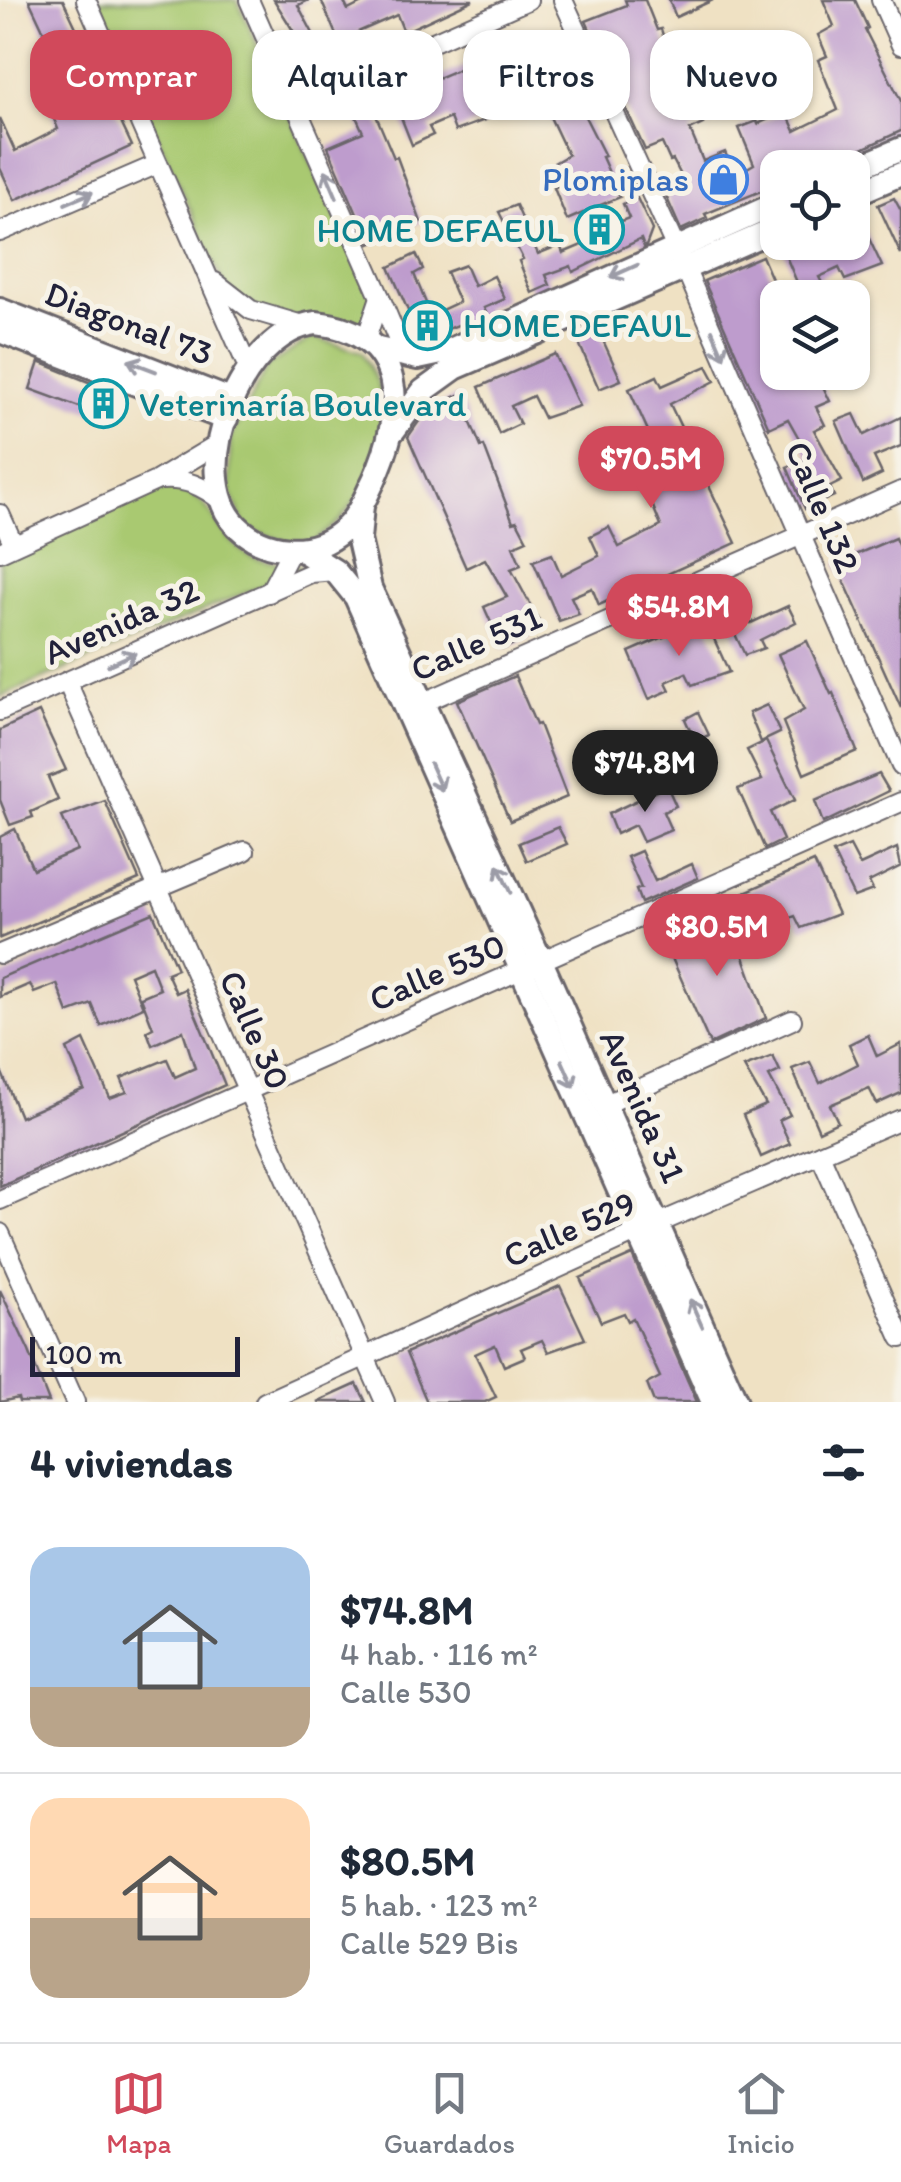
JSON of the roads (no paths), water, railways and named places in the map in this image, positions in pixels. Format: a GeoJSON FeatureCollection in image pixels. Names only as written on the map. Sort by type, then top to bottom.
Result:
{"type":"FeatureCollection","features":[{"type":"Feature","properties":{"kind":"main road"},"geometry":{"type":"LineString","coordinates":[[870,162],[901,149]]}},
{"type":"Feature","properties":{"kind":"main road"},"geometry":{"type":"LineString","coordinates":[[870,188],[901,174]]}},
{"type":"Feature","properties":{"kind":"main road"},"geometry":{"type":"LineString","coordinates":[[760,213],[680,258],[455,368],[423,391],[392,432],[362,505],[330,540],[296,549],[263,544],[238,526],[221,501],[217,463],[230,410],[249,370],[270,344],[302,325],[334,325],[405,357],[431,356],[680,258],[760,234]]}},
{"type":"Feature","properties":{"kind":"main road","name":"Diagonal 73"},"geometry":{"type":"LineString","coordinates":[[0,310],[230,410]]}},
{"type":"Feature","properties":{"kind":"main road","name":"Diagonal 73"},"geometry":{"type":"LineString","coordinates":[[0,331],[230,410]]}},
{"type":"Feature","properties":{"kind":"main road"},"geometry":{"type":"LineString","coordinates":[[372,344],[391,376],[395,395],[392,432]]}},
{"type":"Feature","properties":{"kind":"main road","name":"Avenida 31"},"geometry":{"type":"LineString","coordinates":[[362,505],[359,540],[365,573],[414,706]]}},
{"type":"Feature","properties":{"kind":"main road","name":"Avenida 31"},"geometry":{"type":"LineString","coordinates":[[296,549],[335,571],[356,597],[414,706],[647,1228],[736,1402]]}},
{"type":"Feature","properties":{"kind":"main road","name":"Avenida 31"},"geometry":{"type":"LineString","coordinates":[[531,965],[604,1105],[713,1402]]}},
{"type":"Feature","properties":{"kind":"street"},"geometry":{"type":"LineString","coordinates":[[86,0],[249,370]]}},
{"type":"Feature","properties":{"kind":"street"},"geometry":{"type":"LineString","coordinates":[[249,0],[263,30]]}},
{"type":"Feature","properties":{"kind":"street"},"geometry":{"type":"LineString","coordinates":[[443,38],[528,0]]}},
{"type":"Feature","properties":{"kind":"street","name":"Calle 132"},"geometry":{"type":"LineString","coordinates":[[563,0],[901,766]]}},
{"type":"Feature","properties":{"kind":"street"},"geometry":{"type":"LineString","coordinates":[[881,0],[901,46]]}},
{"type":"Feature","properties":{"kind":"street"},"geometry":{"type":"LineString","coordinates":[[303,120],[405,357]]}},
{"type":"Feature","properties":{"kind":"street"},"geometry":{"type":"LineString","coordinates":[[0,232],[158,164]]}},
{"type":"Feature","properties":{"kind":"street"},"geometry":{"type":"LineString","coordinates":[[207,274],[251,310],[302,325]]}},
{"type":"Feature","properties":{"kind":"street"},"geometry":{"type":"LineString","coordinates":[[372,344],[380,297]]}},
{"type":"Feature","properties":{"kind":"street"},"geometry":{"type":"LineString","coordinates":[[0,514],[7,548],[156,481],[220,443]]}},
{"type":"Feature","properties":{"kind":"street"},"geometry":{"type":"LineString","coordinates":[[156,481],[184,480],[221,501]]}},
{"type":"Feature","properties":{"kind":"street","name":"Calle 531"},"geometry":{"type":"LineString","coordinates":[[414,706],[901,490]]}},
{"type":"Feature","properties":{"kind":"street"},"geometry":{"type":"LineString","coordinates":[[269,593],[296,549]]}},
{"type":"Feature","properties":{"kind":"street","name":"Avenida 32"},"geometry":{"type":"LineString","coordinates":[[0,711],[312,573],[335,571]]}},
{"type":"Feature","properties":{"kind":"street","name":"Calle 30"},"geometry":{"type":"LineString","coordinates":[[68,684],[385,1402]]}},
{"type":"Feature","properties":{"kind":"street","name":"Calle 530"},"geometry":{"type":"LineString","coordinates":[[0,1200],[901,802]]}},
{"type":"Feature","properties":{"kind":"street"},"geometry":{"type":"LineString","coordinates":[[0,954],[245,851]]}},
{"type":"Feature","properties":{"kind":"street"},"geometry":{"type":"LineString","coordinates":[[604,1105],[792,1020]]}},
{"type":"Feature","properties":{"kind":"street","name":"Calle 529"},"geometry":{"type":"LineString","coordinates":[[265,1402],[647,1228],[901,1120]]}},
{"type":"Feature","properties":{"kind":"street"},"geometry":{"type":"LineString","coordinates":[[820,1154],[901,1338]]}},
{"type":"Feature","properties":{"kind":"street"},"geometry":{"type":"LineString","coordinates":[[0,1233],[74,1402]]}},
{"type":"Feature","properties":{"kind":"place","name":"Plomiplas"},"geometry":{"type":"Point","coordinates":[724,179]}},
{"type":"Feature","properties":{"kind":"place","name":"HOME DEFAEUL"},"geometry":{"type":"Point","coordinates":[599,230]}},
{"type":"Feature","properties":{"kind":"place","name":"HOME DEFAUL"},"geometry":{"type":"Point","coordinates":[428,325]}},
{"type":"Feature","properties":{"kind":"place","name":"Veterinaría Boulevard"},"geometry":{"type":"Point","coordinates":[104,404]}}]}
